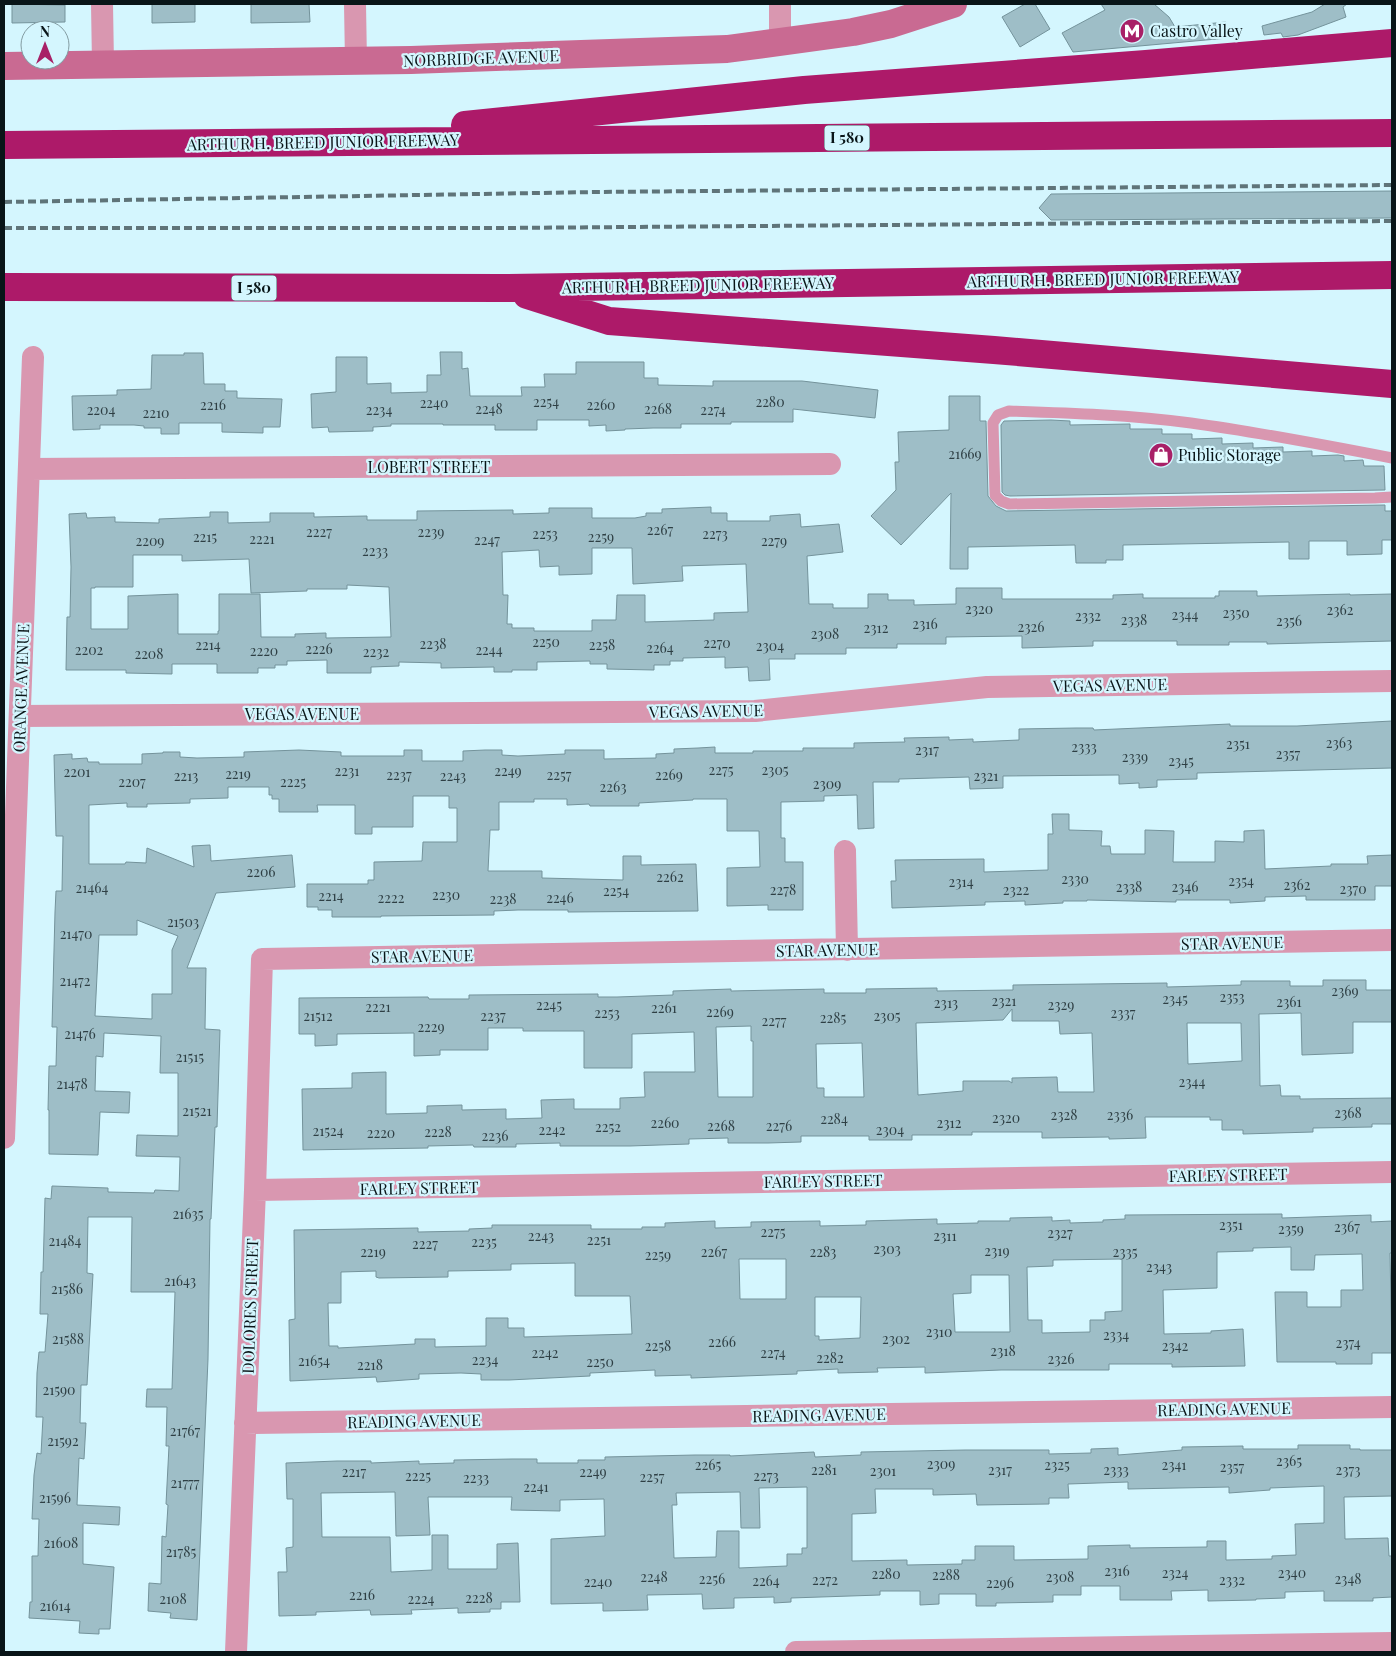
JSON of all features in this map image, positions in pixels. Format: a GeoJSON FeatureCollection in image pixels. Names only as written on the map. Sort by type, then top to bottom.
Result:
{"type":"FeatureCollection","features":[{"type":"Feature","properties":{"kind":"highway"},"geometry":{"type":"LineString","coordinates":[[302,142],[804,90],[1392,43]]}},
{"type":"Feature","properties":{"kind":"highway","name":"ARTHUR H. BREED JUNIOR FREEWAY"},"geometry":{"type":"LineString","coordinates":[[4,145],[1392,133]]}},
{"type":"Feature","properties":{"kind":"highway","name":"ARTHUR H. BREED JUNIOR FREEWAY"},"geometry":{"type":"LineString","coordinates":[[4,287],[504,288],[1392,275]]}},
{"type":"Feature","properties":{"kind":"highway"},"geometry":{"type":"LineString","coordinates":[[504,288],[609,322],[994,350],[1392,384]]}},
{"type":"Feature","properties":{"kind":"street"},"geometry":{"type":"LineString","coordinates":[[102,4],[103,64]]}},
{"type":"Feature","properties":{"kind":"street"},"geometry":{"type":"LineString","coordinates":[[355,4],[356,62]]}},
{"type":"Feature","properties":{"kind":"street"},"geometry":{"type":"LineString","coordinates":[[780,4],[780,42]]}},
{"type":"Feature","properties":{"kind":"street","name":"NORBRIDGE AVENUE"},"geometry":{"type":"LineString","coordinates":[[4,66],[356,62],[727,49],[853,32],[891,24],[953,4]]}},
{"type":"Feature","properties":{"kind":"street","name":"ORANGE AVENUE"},"geometry":{"type":"LineString","coordinates":[[4,1138],[33,357]]}},
{"type":"Feature","properties":{"kind":"street","name":"LOBERT STREET"},"geometry":{"type":"LineString","coordinates":[[29,469],[830,464]]}},
{"type":"Feature","properties":{"kind":"street","name":"VEGAS AVENUE"},"geometry":{"type":"LineString","coordinates":[[20,716],[755,711],[987,687],[1392,681]]}},
{"type":"Feature","properties":{"kind":"street"},"geometry":{"type":"LineString","coordinates":[[845,851],[847,950]]}},
{"type":"Feature","properties":{"kind":"street","name":"STAR AVENUE"},"geometry":{"type":"LineString","coordinates":[[262,959],[1392,940]]}},
{"type":"Feature","properties":{"kind":"street","name":"DOLORES STREET"},"geometry":{"type":"LineString","coordinates":[[236,1652],[255,1190],[262,959]]}},
{"type":"Feature","properties":{"kind":"street","name":"FARLEY STREET"},"geometry":{"type":"LineString","coordinates":[[255,1190],[1392,1172]]}},
{"type":"Feature","properties":{"kind":"street","name":"READING AVENUE"},"geometry":{"type":"LineString","coordinates":[[245,1423],[1392,1406]]}},
{"type":"Feature","properties":{"kind":"street"},"geometry":{"type":"LineString","coordinates":[[796,1652],[1262,1649],[1392,1643]]}},
{"type":"Feature","properties":{"kind":"lane"},"geometry":{"type":"LineString","coordinates":[[1392,458],[1311,442],[1190,423],[1109,415],[1009,411],[998,415],[993,422],[995,495],[1001,501],[1009,504],[1392,497]]}},
{"type":"Feature","properties":{"kind":"building"},"geometry":{"type":"Polygon","coordinates":[[[12,4],[65,5],[65,20],[20,20],[20,23],[12,23],[12,4]]]}},
{"type":"Feature","properties":{"kind":"building"},"geometry":{"type":"Polygon","coordinates":[[[152,4],[195,4],[195,22],[152,23],[152,4]]]}},
{"type":"Feature","properties":{"kind":"building"},"geometry":{"type":"Polygon","coordinates":[[[251,4],[309,4],[310,22],[251,23],[251,4]]]}},
{"type":"Feature","properties":{"kind":"building"},"geometry":{"type":"Polygon","coordinates":[[[1025,4],[1035,4],[1050,29],[1020,47],[1002,17],[1025,4]]]}},
{"type":"Feature","properties":{"kind":"building"},"geometry":{"type":"Polygon","coordinates":[[[1101,4],[1154,4],[1169,17],[1175,27],[1226,22],[1228,38],[1073,52],[1062,33],[1105,10],[1101,4]]]}},
{"type":"Feature","properties":{"kind":"building"},"geometry":{"type":"Polygon","coordinates":[[[1325,4],[1347,4],[1343,7],[1346,17],[1298,35],[1283,37],[1281,33],[1264,35],[1262,26],[1312,12],[1325,4]]]}},
{"type":"Feature","properties":{"kind":"building"},"geometry":{"type":"Polygon","coordinates":[[[1392,191],[1392,218],[1051,220],[1039,208],[1051,194],[1392,191]]]}},
{"type":"Feature","properties":{"kind":"building"},"geometry":{"type":"Polygon","coordinates":[[[440,352],[462,352],[462,369],[468,368],[470,396],[522,396],[521,387],[545,387],[544,374],[576,374],[576,362],[644,362],[644,378],[658,378],[658,385],[713,386],[713,381],[802,381],[878,390],[875,418],[793,409],[793,422],[681,424],[681,428],[606,431],[606,425],[589,426],[589,420],[537,420],[537,430],[495,430],[495,425],[443,424],[391,424],[391,426],[373,427],[373,431],[329,432],[328,427],[312,428],[311,394],[336,392],[336,357],[367,357],[367,384],[391,383],[391,393],[427,392],[427,375],[441,375],[440,352]]]}},
{"type":"Feature","properties":{"kind":"building"},"geometry":{"type":"Polygon","coordinates":[[[184,353],[203,353],[204,384],[225,384],[225,391],[237,391],[237,398],[282,399],[280,427],[263,427],[263,433],[222,432],[222,423],[179,423],[179,434],[161,434],[161,428],[144,428],[144,426],[134,425],[100,425],[100,429],[73,430],[72,396],[117,395],[117,390],[151,389],[152,355],[184,355],[184,353]]]}},
{"type":"Feature","properties":{"kind":"building","name":"Public Storage"},"geometry":{"type":"Polygon","coordinates":[[[949,396],[980,396],[980,421],[986,421],[988,496],[996,506],[1006,511],[1385,505],[1385,511],[1392,511],[1392,540],[1382,540],[1382,554],[1347,555],[1347,541],[1309,541],[1309,559],[1289,559],[1289,542],[1123,545],[1123,560],[1106,560],[1106,563],[1076,563],[1075,545],[968,547],[968,569],[950,569],[951,493],[901,545],[871,516],[896,490],[895,462],[899,462],[898,432],[949,430],[949,396]]]}},
{"type":"Feature","properties":{"kind":"building","name":"Public Storage"},"geometry":{"type":"Polygon","coordinates":[[[1004,421],[1070,421],[1070,425],[1130,424],[1130,429],[1162,429],[1162,434],[1192,434],[1192,439],[1222,438],[1222,444],[1253,443],[1253,448],[1283,447],[1283,452],[1312,451],[1312,456],[1344,456],[1344,461],[1363,460],[1364,466],[1384,466],[1385,490],[1005,495],[1002,492],[1001,425],[1004,421]]]}},
{"type":"Feature","properties":{"kind":"building"},"geometry":{"type":"Polygon","coordinates":[[[711,507],[711,513],[727,513],[727,521],[770,521],[770,516],[800,514],[801,527],[839,524],[843,552],[807,556],[809,604],[833,604],[833,608],[868,608],[868,594],[888,594],[888,600],[914,600],[914,605],[956,604],[956,588],[1002,588],[1002,599],[1113,599],[1113,595],[1143,594],[1143,598],[1215,598],[1215,596],[1219,596],[1219,591],[1257,591],[1257,596],[1392,594],[1392,641],[1267,644],[1267,642],[1229,642],[1229,645],[1177,645],[1177,641],[1093,641],[1093,646],[1022,648],[1022,636],[946,637],[946,644],[897,644],[897,648],[846,648],[846,654],[795,654],[795,659],[769,659],[770,680],[749,681],[748,667],[725,668],[725,657],[683,658],[683,661],[670,661],[670,665],[654,665],[654,670],[607,669],[607,664],[590,664],[590,661],[537,662],[537,670],[494,672],[494,667],[441,668],[441,663],[399,662],[399,666],[371,667],[371,673],[327,673],[327,660],[287,661],[287,665],[275,665],[275,668],[258,668],[258,673],[217,673],[217,664],[172,664],[172,674],[126,673],[126,670],[66,670],[67,617],[70,617],[71,567],[69,514],[86,513],[87,518],[115,517],[115,522],[159,523],[159,519],[210,517],[210,512],[228,512],[228,523],[270,522],[270,513],[314,513],[314,517],[367,516],[367,520],[417,520],[417,511],[513,510],[513,514],[549,513],[549,508],[592,508],[592,518],[635,518],[646,516],[646,513],[662,513],[662,509],[711,507]],[[592,548],[592,574],[559,575],[559,566],[540,567],[539,550],[502,552],[503,595],[508,595],[507,624],[512,624],[512,628],[534,628],[534,631],[592,631],[592,620],[616,620],[617,595],[645,595],[645,622],[714,620],[714,613],[748,612],[746,564],[682,566],[683,581],[633,584],[632,548],[592,548]],[[133,555],[133,587],[91,588],[91,629],[128,629],[128,596],[178,594],[178,634],[218,634],[219,594],[260,594],[261,637],[295,637],[295,634],[326,633],[326,638],[391,637],[389,587],[347,585],[347,589],[307,589],[307,591],[251,593],[249,559],[182,561],[182,555],[133,555]]]}},
{"type":"Feature","properties":{"kind":"building"},"geometry":{"type":"Polygon","coordinates":[[[1392,721],[1392,768],[1197,773],[1197,779],[1157,780],[1157,787],[1139,788],[1139,783],[1119,784],[1119,775],[1003,776],[1003,788],[970,789],[969,777],[899,779],[899,782],[873,782],[874,828],[858,829],[857,795],[824,796],[824,801],[781,802],[781,838],[785,838],[785,862],[803,862],[803,910],[768,910],[768,905],[727,906],[727,868],[760,867],[759,831],[727,831],[727,799],[693,799],[639,803],[639,806],[567,805],[567,799],[534,799],[534,802],[499,802],[499,830],[490,830],[488,871],[542,871],[542,878],[623,880],[623,856],[641,856],[641,865],[696,864],[698,911],[568,912],[568,910],[518,910],[494,911],[494,915],[381,917],[332,917],[332,910],[318,910],[318,907],[307,907],[307,884],[368,884],[368,880],[374,880],[374,862],[422,861],[423,842],[457,842],[457,808],[449,808],[449,796],[413,796],[413,827],[372,827],[372,834],[355,834],[355,805],[317,805],[318,812],[279,812],[279,799],[272,799],[272,795],[269,795],[269,787],[228,787],[228,798],[190,799],[190,803],[147,804],[147,807],[127,807],[127,803],[89,805],[89,864],[146,863],[147,848],[194,867],[192,846],[210,845],[211,861],[292,855],[295,887],[216,893],[187,968],[206,968],[205,1029],[220,1030],[217,1127],[215,1127],[210,1219],[208,1359],[197,1620],[170,1618],[171,1613],[148,1611],[149,1583],[161,1584],[162,1536],[166,1537],[168,1505],[166,1504],[169,1446],[166,1446],[167,1407],[146,1407],[147,1389],[172,1389],[175,1292],[131,1292],[132,1217],[88,1217],[87,1273],[93,1274],[87,1385],[81,1385],[80,1423],[86,1423],[84,1459],[79,1458],[77,1505],[120,1507],[119,1525],[83,1523],[83,1564],[114,1567],[110,1629],[99,1629],[99,1634],[79,1633],[80,1621],[29,1618],[30,1602],[32,1602],[32,1556],[38,1556],[39,1519],[32,1519],[34,1475],[37,1453],[41,1454],[43,1417],[36,1417],[37,1373],[39,1352],[45,1352],[48,1314],[40,1314],[45,1198],[51,1199],[52,1186],[108,1188],[108,1192],[154,1193],[155,1190],[179,1191],[180,1157],[136,1156],[137,1135],[178,1136],[178,1073],[160,1073],[161,1036],[104,1033],[103,1057],[96,1056],[95,1091],[130,1092],[129,1113],[100,1112],[98,1155],[49,1154],[49,1066],[56,1066],[57,1027],[52,1027],[55,912],[56,891],[62,891],[63,836],[56,836],[54,755],[72,754],[72,759],[87,758],[88,762],[99,762],[99,764],[142,764],[142,754],[163,752],[180,752],[180,757],[197,758],[244,757],[244,752],[299,750],[341,752],[341,756],[404,756],[404,750],[422,750],[422,761],[463,761],[463,751],[485,750],[502,750],[502,755],[518,756],[565,754],[565,750],[604,750],[604,759],[656,758],[656,754],[674,753],[674,749],[715,747],[715,753],[753,753],[753,751],[803,751],[803,748],[854,748],[854,743],[905,742],[904,738],[949,737],[949,740],[973,739],[973,742],[1019,740],[1019,729],[1093,728],[1094,730],[1230,724],[1230,726],[1297,726],[1392,721]],[[137,920],[137,935],[99,935],[95,1016],[152,1019],[152,994],[172,994],[172,950],[178,936],[137,920]]]}},
{"type":"Feature","properties":{"kind":"building"},"geometry":{"type":"Polygon","coordinates":[[[1052,814],[1069,814],[1069,830],[1102,831],[1101,846],[1110,846],[1111,854],[1145,854],[1145,830],[1174,831],[1173,862],[1215,862],[1215,841],[1244,842],[1244,831],[1264,830],[1265,869],[1331,866],[1331,864],[1368,864],[1367,856],[1392,855],[1392,886],[1375,886],[1375,900],[1306,900],[1306,896],[1265,897],[1265,901],[1230,903],[1230,900],[1176,900],[1176,902],[1087,900],[1025,905],[1025,901],[985,902],[985,905],[892,908],[891,881],[896,881],[895,860],[984,859],[984,872],[1048,870],[1048,834],[1053,834],[1052,814]]]}},
{"type":"Feature","properties":{"kind":"building"},"geometry":{"type":"Polygon","coordinates":[[[1323,980],[1366,980],[1366,990],[1392,990],[1392,1022],[1353,1022],[1353,1053],[1302,1055],[1301,1013],[1259,1014],[1260,1086],[1280,1085],[1281,1096],[1300,1096],[1300,1099],[1392,1098],[1392,1124],[1372,1124],[1372,1127],[1313,1128],[1313,1132],[1243,1134],[1243,1130],[1222,1130],[1222,1120],[1210,1120],[1210,1117],[1145,1117],[1146,1138],[1042,1138],[1042,1132],[972,1132],[972,1135],[912,1135],[912,1140],[869,1140],[869,1136],[801,1136],[801,1142],[768,1143],[728,1143],[728,1138],[689,1139],[689,1144],[630,1146],[560,1146],[560,1143],[516,1144],[516,1147],[474,1147],[473,1145],[428,1146],[428,1148],[303,1150],[302,1089],[352,1088],[352,1073],[386,1072],[386,1114],[427,1113],[427,1106],[462,1105],[462,1110],[506,1109],[506,1119],[542,1118],[541,1100],[574,1099],[574,1109],[620,1109],[620,1098],[645,1097],[644,1072],[695,1072],[694,1032],[632,1034],[632,1068],[584,1068],[584,1031],[523,1031],[523,1028],[488,1028],[488,1050],[440,1050],[440,1055],[414,1056],[414,1033],[337,1034],[337,1045],[315,1046],[315,1034],[299,1034],[299,998],[428,997],[429,999],[469,999],[469,995],[598,994],[598,997],[617,997],[673,995],[673,991],[731,989],[731,991],[824,989],[824,993],[866,993],[866,989],[937,988],[937,991],[1013,990],[1013,985],[1167,983],[1167,987],[1241,985],[1241,981],[1290,981],[1290,986],[1323,986],[1323,980]],[[1012,1009],[1003,1020],[916,1023],[918,1095],[963,1091],[963,1081],[1009,1081],[1012,1083],[1012,1078],[1057,1077],[1058,1092],[1094,1092],[1092,1033],[1060,1034],[1059,1021],[1012,1021],[1012,1009]],[[1187,1023],[1188,1064],[1242,1061],[1241,1023],[1187,1023]],[[751,1026],[716,1027],[718,1097],[753,1097],[753,1041],[751,1041],[751,1026]],[[862,1043],[816,1044],[817,1088],[824,1088],[824,1097],[864,1097],[862,1043]]]}},
{"type":"Feature","properties":{"kind":"building"},"geometry":{"type":"Polygon","coordinates":[[[1282,1214],[1282,1218],[1371,1215],[1371,1222],[1392,1221],[1392,1253],[1390,1253],[1392,1353],[1372,1353],[1372,1364],[1277,1362],[1275,1292],[1307,1292],[1307,1307],[1341,1307],[1341,1290],[1363,1290],[1362,1254],[1315,1255],[1314,1270],[1291,1270],[1291,1247],[1253,1248],[1253,1251],[1217,1252],[1217,1288],[1163,1290],[1164,1334],[1211,1333],[1211,1331],[1243,1329],[1245,1366],[1172,1367],[1172,1364],[1109,1364],[1109,1370],[1001,1370],[925,1373],[925,1367],[877,1368],[878,1372],[838,1373],[838,1369],[797,1371],[797,1374],[691,1378],[691,1375],[655,1376],[655,1370],[590,1373],[590,1376],[509,1380],[481,1380],[481,1374],[461,1373],[419,1374],[419,1379],[377,1382],[376,1377],[290,1381],[289,1320],[295,1319],[294,1230],[418,1228],[418,1232],[469,1231],[469,1229],[492,1228],[492,1225],[591,1225],[591,1229],[642,1229],[642,1227],[665,1227],[665,1223],[715,1221],[715,1228],[751,1227],[751,1222],[820,1221],[820,1226],[866,1225],[866,1221],[937,1219],[937,1224],[1010,1221],[1010,1218],[1052,1217],[1052,1221],[1070,1220],[1070,1223],[1125,1219],[1125,1215],[1282,1214]],[[739,1259],[740,1299],[786,1299],[786,1259],[739,1259]],[[1122,1259],[1053,1260],[1053,1266],[1027,1267],[1028,1320],[1042,1320],[1042,1333],[1090,1332],[1090,1320],[1105,1320],[1105,1312],[1122,1311],[1122,1259]],[[575,1263],[511,1264],[511,1270],[448,1271],[448,1277],[379,1278],[376,1277],[376,1271],[341,1272],[341,1303],[328,1303],[329,1346],[338,1346],[338,1348],[415,1344],[415,1339],[435,1339],[435,1347],[486,1346],[486,1318],[508,1318],[508,1328],[524,1328],[524,1337],[632,1334],[630,1296],[575,1296],[575,1263]],[[971,1275],[971,1293],[953,1294],[955,1332],[1010,1332],[1009,1275],[971,1275]],[[815,1297],[815,1336],[819,1336],[819,1340],[860,1338],[861,1297],[815,1297]]]}},
{"type":"Feature","properties":{"kind":"building"},"geometry":{"type":"Polygon","coordinates":[[[1298,1445],[1350,1445],[1350,1449],[1392,1450],[1392,1496],[1344,1497],[1345,1539],[1388,1538],[1389,1556],[1392,1556],[1392,1597],[1373,1598],[1373,1601],[1324,1601],[1324,1591],[1285,1592],[1285,1598],[1208,1601],[1208,1590],[1171,1591],[1172,1600],[1120,1600],[1120,1586],[1081,1586],[1081,1595],[1053,1595],[1053,1602],[996,1603],[996,1606],[976,1606],[976,1594],[939,1594],[939,1604],[920,1605],[920,1591],[880,1591],[880,1595],[791,1598],[791,1602],[774,1603],[774,1597],[734,1598],[734,1608],[703,1609],[702,1594],[647,1595],[648,1610],[603,1611],[603,1603],[551,1604],[551,1539],[605,1536],[604,1499],[560,1500],[560,1511],[511,1510],[512,1497],[428,1497],[430,1535],[396,1536],[395,1492],[321,1493],[322,1537],[390,1537],[391,1572],[432,1570],[432,1535],[448,1535],[448,1569],[497,1569],[497,1544],[518,1543],[520,1602],[501,1602],[501,1609],[490,1609],[490,1612],[458,1613],[458,1608],[411,1610],[412,1614],[371,1615],[370,1610],[316,1612],[316,1615],[279,1616],[278,1572],[287,1572],[286,1548],[293,1547],[293,1499],[287,1499],[286,1463],[419,1461],[419,1464],[454,1463],[454,1460],[537,1459],[537,1463],[578,1463],[578,1460],[605,1460],[605,1457],[730,1456],[814,1452],[815,1457],[861,1455],[861,1452],[965,1450],[1049,1450],[1049,1454],[1091,1453],[1091,1449],[1118,1448],[1118,1455],[1182,1450],[1182,1447],[1243,1446],[1243,1449],[1298,1449],[1298,1445]],[[1128,1482],[1068,1484],[1069,1498],[1049,1498],[1049,1504],[977,1505],[976,1494],[933,1495],[933,1489],[875,1489],[876,1513],[852,1514],[852,1561],[907,1560],[907,1565],[962,1564],[962,1560],[975,1560],[975,1546],[1014,1546],[1014,1560],[1088,1559],[1088,1546],[1130,1545],[1130,1548],[1207,1547],[1207,1541],[1226,1541],[1226,1560],[1272,1559],[1272,1556],[1296,1555],[1295,1524],[1324,1523],[1324,1486],[1270,1488],[1270,1490],[1229,1493],[1229,1487],[1128,1489],[1128,1482]],[[807,1487],[759,1488],[760,1528],[741,1528],[740,1492],[676,1493],[677,1505],[672,1505],[674,1558],[716,1557],[717,1531],[739,1531],[739,1568],[787,1566],[787,1554],[802,1554],[802,1548],[807,1548],[807,1487]]]}},
{"type":"Feature","properties":{"kind":"railway"},"geometry":{"type":"LineString","coordinates":[[4,202],[597,192],[1392,185]]}},
{"type":"Feature","properties":{"kind":"railway"},"geometry":{"type":"LineString","coordinates":[[4,228],[504,228],[1392,221]]}},
{"type":"Feature","properties":{"kind":"place","name":"Castro Valley"},"geometry":{"type":"Point","coordinates":[1132,31]}},
{"type":"Feature","properties":{"kind":"place","name":"Public Storage"},"geometry":{"type":"Point","coordinates":[1161,455]}}]}
